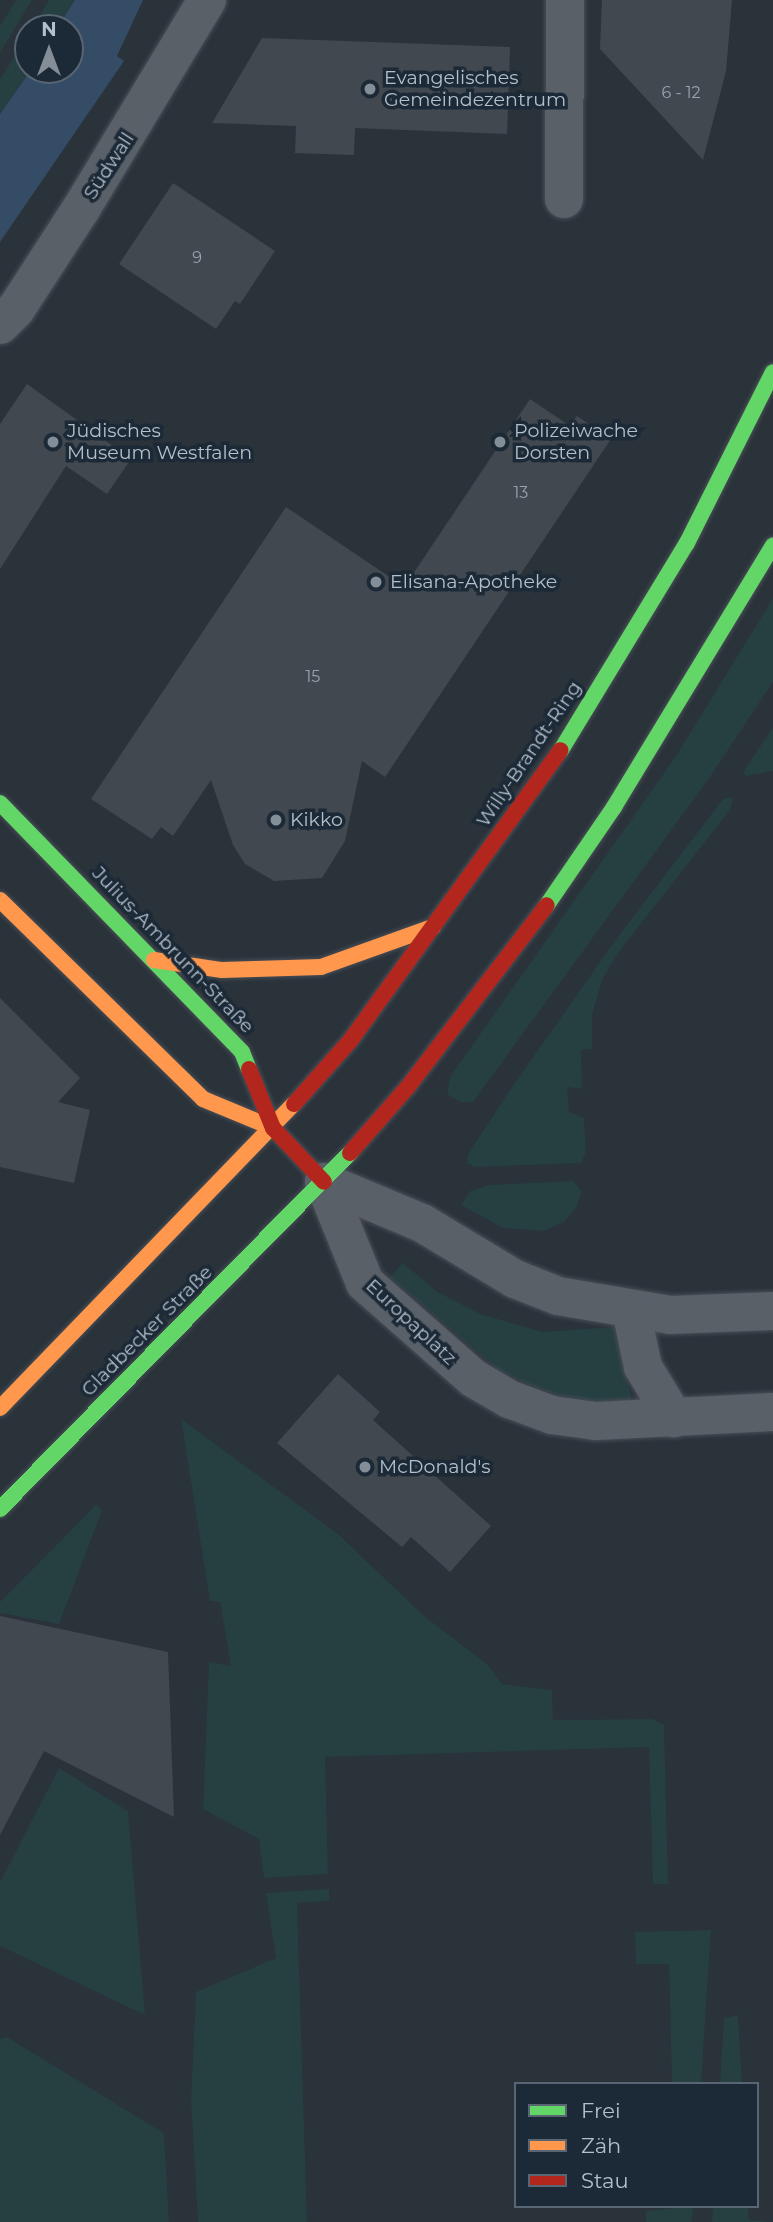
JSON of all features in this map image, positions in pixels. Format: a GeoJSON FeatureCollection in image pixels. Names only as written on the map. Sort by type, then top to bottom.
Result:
{"type":"FeatureCollection","features":[{"type":"Feature","properties":{"kind":"main road","name":"Willy-Brandt-Ring"},"geometry":{"type":"LineString","coordinates":[[273,1128],[350,1041],[561,751],[687,543],[773,372]]}},
{"type":"Feature","properties":{"kind":"main road"},"geometry":{"type":"LineString","coordinates":[[0,900],[203,1099],[273,1128],[324,1182],[407,1088],[548,903],[678,708],[773,546]]}},
{"type":"Feature","properties":{"kind":"main road","name":"Julius-Ambrunn-Straße"},"geometry":{"type":"LineString","coordinates":[[0,803],[242,1052],[273,1128]]}},
{"type":"Feature","properties":{"kind":"main road"},"geometry":{"type":"LineString","coordinates":[[154,960],[222,970],[321,967],[433,927]]}},
{"type":"Feature","properties":{"kind":"main road"},"geometry":{"type":"LineString","coordinates":[[0,1408],[273,1128]]}},
{"type":"Feature","properties":{"kind":"main road","name":"Gladbecker Straße"},"geometry":{"type":"LineString","coordinates":[[0,1509],[324,1182]]}},
{"type":"Feature","properties":{"kind":"street","name":"Südwall"},"geometry":{"type":"LineString","coordinates":[[0,325],[16,309],[101,178],[208,0]]}},
{"type":"Feature","properties":{"kind":"street"},"geometry":{"type":"LineString","coordinates":[[564,199],[565,0]]}},
{"type":"Feature","properties":{"kind":"street"},"geometry":{"type":"LineString","coordinates":[[324,1182],[422,1223],[515,1279],[558,1296],[670,1315],[773,1311]]}},
{"type":"Feature","properties":{"kind":"street","name":"Europaplatz"},"geometry":{"type":"LineString","coordinates":[[324,1182],[365,1283],[472,1378],[509,1399],[551,1415],[596,1421],[773,1412]]}},
{"type":"Feature","properties":{"kind":"street"},"geometry":{"type":"LineString","coordinates":[[631,1310],[643,1367],[674,1418]]}},
{"type":"Feature","properties":{"kind":"green space"},"geometry":{"type":"Polygon","coordinates":[[[16,0],[32,0],[24,14],[14,14],[14,30],[0,53],[0,26],[16,0]]]}},
{"type":"Feature","properties":{"kind":"green space"},"geometry":{"type":"Polygon","coordinates":[[[49,0],[75,0],[66,14],[40,14],[49,0]]]}},
{"type":"Feature","properties":{"kind":"green space"},"geometry":{"type":"Polygon","coordinates":[[[14,57],[14,84],[21,84],[0,114],[0,79],[14,57]]]}},
{"type":"Feature","properties":{"kind":"green space"},"geometry":{"type":"Polygon","coordinates":[[[773,598],[773,682],[710,777],[473,1102],[460,1102],[447,1094],[450,1077],[676,756],[773,598]]]}},
{"type":"Feature","properties":{"kind":"green space"},"geometry":{"type":"Polygon","coordinates":[[[773,727],[773,771],[746,776],[743,772],[773,727]]]}},
{"type":"Feature","properties":{"kind":"green space"},"geometry":{"type":"Polygon","coordinates":[[[733,797],[730,810],[618,953],[602,980],[592,1015],[592,1049],[581,1050],[582,1089],[567,1087],[569,1112],[584,1118],[586,1152],[581,1163],[475,1167],[467,1163],[468,1154],[512,1087],[614,942],[723,799],[733,797]]]}},
{"type":"Feature","properties":{"kind":"green space"},"geometry":{"type":"Polygon","coordinates":[[[573,1181],[582,1192],[576,1208],[564,1222],[544,1231],[503,1228],[461,1205],[470,1191],[489,1185],[573,1181]]]}},
{"type":"Feature","properties":{"kind":"green space"},"geometry":{"type":"Polygon","coordinates":[[[403,1263],[436,1291],[480,1314],[543,1332],[614,1327],[632,1401],[588,1402],[539,1389],[497,1369],[390,1277],[403,1263]]]}},
{"type":"Feature","properties":{"kind":"green space"},"geometry":{"type":"Polygon","coordinates":[[[181,1419],[338,1534],[424,1616],[487,1664],[502,1684],[552,1690],[553,1720],[652,1719],[664,1725],[668,1884],[653,1884],[649,1747],[325,1757],[328,1874],[264,1878],[259,1839],[203,1809],[209,1662],[231,1666],[220,1602],[210,1601],[181,1419]]]}},
{"type":"Feature","properties":{"kind":"green space"},"geometry":{"type":"Polygon","coordinates":[[[97,1504],[102,1511],[59,1624],[0,1613],[0,1602],[97,1504]]]}},
{"type":"Feature","properties":{"kind":"green space"},"geometry":{"type":"Polygon","coordinates":[[[59,1768],[128,1811],[145,2015],[0,1946],[0,1882],[59,1768]]]}},
{"type":"Feature","properties":{"kind":"green space"},"geometry":{"type":"Polygon","coordinates":[[[329,1889],[329,1901],[297,1903],[307,2222],[198,2222],[191,2100],[196,1992],[276,1958],[266,1893],[329,1889]]]}},
{"type":"Feature","properties":{"kind":"green space"},"geometry":{"type":"Polygon","coordinates":[[[711,1930],[701,2082],[672,2082],[669,1964],[636,1964],[635,1932],[711,1930]]]}},
{"type":"Feature","properties":{"kind":"green space"},"geometry":{"type":"Polygon","coordinates":[[[738,2015],[742,2082],[720,2082],[724,2018],[738,2015]]]}},
{"type":"Feature","properties":{"kind":"green space"},"geometry":{"type":"Polygon","coordinates":[[[7,2037],[164,2133],[169,2222],[0,2222],[0,2039],[7,2037]]]}},
{"type":"Feature","properties":{"kind":"green space"},"geometry":{"type":"Polygon","coordinates":[[[694,2208],[691,2222],[646,2222],[646,2211],[694,2208]]]}},
{"type":"Feature","properties":{"kind":"green space"},"geometry":{"type":"Polygon","coordinates":[[[713,2208],[748,2208],[749,2220],[773,2222],[712,2222],[713,2208]]]}},
{"type":"Feature","properties":{"kind":"water"},"geometry":{"type":"Polygon","coordinates":[[[75,0],[143,0],[117,56],[124,61],[0,242],[0,114],[21,84],[84,84],[84,14],[66,14],[75,0]]]}},
{"type":"Feature","properties":{"kind":"building"},"geometry":{"type":"Polygon","coordinates":[[[602,0],[732,0],[726,71],[703,160],[600,49],[602,0]]]}},
{"type":"Feature","properties":{"kind":"building","name":"Evangelisches Gemeindezentrum"},"geometry":{"type":"Polygon","coordinates":[[[262,38],[510,47],[507,134],[355,128],[354,155],[295,153],[296,126],[212,123],[262,38]]]}},
{"type":"Feature","properties":{"kind":"building"},"geometry":{"type":"Polygon","coordinates":[[[173,183],[275,251],[240,304],[235,301],[216,329],[119,264],[173,183]]]}},
{"type":"Feature","properties":{"kind":"building","name":"Jüdisches Museum Westfalen"},"geometry":{"type":"Polygon","coordinates":[[[27,384],[131,459],[107,494],[66,466],[0,569],[0,424],[27,384]]]}},
{"type":"Feature","properties":{"kind":"building"},"geometry":{"type":"Polygon","coordinates":[[[530,399],[570,426],[577,416],[611,439],[385,777],[362,761],[345,841],[322,878],[274,881],[245,864],[233,845],[211,780],[173,836],[161,827],[152,839],[91,799],[286,507],[400,584],[406,574],[411,577],[530,399]]]}},
{"type":"Feature","properties":{"kind":"building"},"geometry":{"type":"Polygon","coordinates":[[[0,998],[80,1078],[58,1102],[90,1110],[74,1183],[0,1167],[0,998]]]}},
{"type":"Feature","properties":{"kind":"building","name":"McDonald's"},"geometry":{"type":"Polygon","coordinates":[[[338,1374],[380,1412],[373,1420],[491,1526],[450,1572],[411,1537],[402,1547],[277,1443],[338,1374]]]}},
{"type":"Feature","properties":{"kind":"building"},"geometry":{"type":"Polygon","coordinates":[[[0,1616],[168,1652],[174,1817],[44,1751],[0,1835],[0,1616]]]}},
{"type":"Feature","properties":{"kind":"traffic: fast"},"geometry":{"type":"LineString","coordinates":[[561,750],[687,543],[773,372]]}},
{"type":"Feature","properties":{"kind":"traffic: fast"},"geometry":{"type":"LineString","coordinates":[[547,905],[614,807],[773,546]]}},
{"type":"Feature","properties":{"kind":"traffic: fast"},"geometry":{"type":"LineString","coordinates":[[0,803],[242,1052],[249,1069]]}},
{"type":"Feature","properties":{"kind":"traffic: fast"},"geometry":{"type":"LineString","coordinates":[[0,1509],[350,1153]]}},
{"type":"Feature","properties":{"kind":"traffic: slow"},"geometry":{"type":"LineString","coordinates":[[0,900],[203,1099],[273,1128]]}},
{"type":"Feature","properties":{"kind":"traffic: slow"},"geometry":{"type":"LineString","coordinates":[[154,960],[222,970],[321,967],[433,927]]}},
{"type":"Feature","properties":{"kind":"traffic: slow"},"geometry":{"type":"LineString","coordinates":[[0,1408],[294,1104]]}},
{"type":"Feature","properties":{"kind":"traffic: jam"},"geometry":{"type":"LineString","coordinates":[[294,1104],[350,1041],[561,750]]}},
{"type":"Feature","properties":{"kind":"traffic: jam"},"geometry":{"type":"LineString","coordinates":[[350,1153],[407,1088],[547,905]]}},
{"type":"Feature","properties":{"kind":"traffic: jam"},"geometry":{"type":"LineString","coordinates":[[249,1069],[273,1128],[324,1182]]}},
{"type":"Feature","properties":{"kind":"place","name":"Evangelisches Gemeindezentrum"},"geometry":{"type":"Point","coordinates":[370,89]}},
{"type":"Feature","properties":{"kind":"place","name":"Jüdisches Museum Westfalen"},"geometry":{"type":"Point","coordinates":[53,442]}},
{"type":"Feature","properties":{"kind":"place","name":"Polizeiwache Dorsten"},"geometry":{"type":"Point","coordinates":[500,442]}},
{"type":"Feature","properties":{"kind":"place","name":"Elisana-Apotheke"},"geometry":{"type":"Point","coordinates":[376,582]}},
{"type":"Feature","properties":{"kind":"place","name":"Kikko"},"geometry":{"type":"Point","coordinates":[276,820]}},
{"type":"Feature","properties":{"kind":"place","name":"McDonald's"},"geometry":{"type":"Point","coordinates":[365,1467]}}]}
